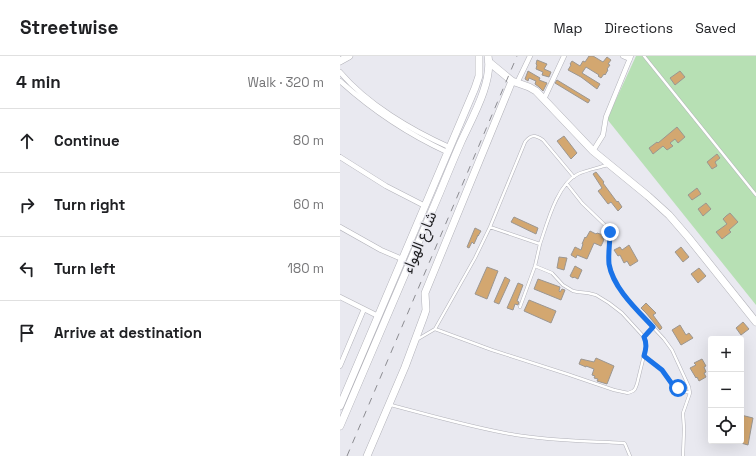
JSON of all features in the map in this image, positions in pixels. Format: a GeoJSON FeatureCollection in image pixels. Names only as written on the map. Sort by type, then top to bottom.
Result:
{"type":"FeatureCollection","features":[{"type":"Feature","properties":{"kind":"street"},"geometry":{"type":"LineString","coordinates":[[340,60],[349,56]]}},
{"type":"Feature","properties":{"kind":"street","name":"شارع الهواء"},"geometry":{"type":"LineString","coordinates":[[340,406],[479,76],[479,56]]}},
{"type":"Feature","properties":{"kind":"street"},"geometry":{"type":"LineString","coordinates":[[367,456],[424,316],[426,310],[425,293],[515,82],[530,56]]}},
{"type":"Feature","properties":{"kind":"street"},"geometry":{"type":"LineString","coordinates":[[544,99],[564,56]]}},
{"type":"Feature","properties":{"kind":"street"},"geometry":{"type":"LineString","coordinates":[[593,151],[603,135],[606,118],[630,58],[623,56]]}},
{"type":"Feature","properties":{"kind":"street"},"geometry":{"type":"LineString","coordinates":[[489,59],[515,82],[533,88],[593,151],[648,196],[668,215],[688,237],[756,322]]}},
{"type":"Feature","properties":{"kind":"street","name":"شارع الهواء"},"geometry":{"type":"LineString","coordinates":[[340,426],[384,327],[478,104],[486,81],[489,59]]}},
{"type":"Feature","properties":{"kind":"street"},"geometry":{"type":"LineString","coordinates":[[340,72],[362,93],[390,114],[448,149]]}},
{"type":"Feature","properties":{"kind":"street"},"geometry":{"type":"LineString","coordinates":[[340,81],[370,106],[403,128],[428,143],[448,149]]}},
{"type":"Feature","properties":{"kind":"street"},"geometry":{"type":"LineString","coordinates":[[340,157],[386,186],[425,206]]}},
{"type":"Feature","properties":{"kind":"street"},"geometry":{"type":"LineString","coordinates":[[340,227],[380,250],[402,259]]}},
{"type":"Feature","properties":{"kind":"street"},"geometry":{"type":"LineString","coordinates":[[340,298],[355,307],[363,308],[378,316]]}},
{"type":"Feature","properties":{"kind":"street"},"geometry":{"type":"LineString","coordinates":[[340,366],[363,308]]}},
{"type":"Feature","properties":{"kind":"lane"},"geometry":{"type":"LineString","coordinates":[[644,56],[756,195]]}},
{"type":"Feature","properties":{"kind":"lane"},"geometry":{"type":"LineString","coordinates":[[415,340],[435,329],[475,258],[528,138],[537,136],[543,140],[574,177]]}},
{"type":"Feature","properties":{"kind":"lane"},"geometry":{"type":"LineString","coordinates":[[520,307],[535,266],[540,244],[558,196],[577,174],[610,164]]}},
{"type":"Feature","properties":{"kind":"lane"},"geometry":{"type":"LineString","coordinates":[[567,184],[582,203],[608,228],[610,232],[610,264],[612,273],[620,289],[672,350],[689,387],[690,394],[683,413],[683,456]]}},
{"type":"Feature","properties":{"kind":"lane"},"geometry":{"type":"LineString","coordinates":[[490,226],[540,244]]}},
{"type":"Feature","properties":{"kind":"lane"},"geometry":{"type":"LineString","coordinates":[[435,329],[492,350],[614,390],[628,393],[633,391],[635,389],[646,347],[644,337],[622,313],[596,295],[588,292],[573,291],[563,286],[552,273],[535,266]]}},
{"type":"Feature","properties":{"kind":"lane"},"geometry":{"type":"LineString","coordinates":[[644,337],[653,327]]}},
{"type":"Feature","properties":{"kind":"lane"},"geometry":{"type":"LineString","coordinates":[[644,356],[662,370],[672,384],[690,394]]}},
{"type":"Feature","properties":{"kind":"lane"},"geometry":{"type":"LineString","coordinates":[[389,404],[450,421],[518,435],[624,443],[630,456]]}},
{"type":"Feature","properties":{"kind":"green space"},"geometry":{"type":"Polygon","coordinates":[[[636,56],[756,56],[756,305],[607,119],[636,56]]]}},
{"type":"Feature","properties":{"kind":"building"},"geometry":{"type":"Polygon","coordinates":[[[589,56],[593,56],[603,62],[607,57],[611,60],[608,64],[610,65],[607,69],[608,70],[601,78],[598,76],[599,75],[586,67],[582,73],[600,84],[597,89],[581,77],[568,70],[572,61],[580,66],[589,56]]]}},
{"type":"Feature","properties":{"kind":"building"},"geometry":{"type":"Polygon","coordinates":[[[537,60],[547,64],[544,69],[551,72],[549,77],[542,75],[543,72],[536,69],[537,60]]]}},
{"type":"Feature","properties":{"kind":"building"},"geometry":{"type":"Polygon","coordinates":[[[528,71],[540,78],[539,80],[547,83],[543,91],[535,84],[536,81],[529,78],[528,81],[525,79],[528,71]]]}},
{"type":"Feature","properties":{"kind":"building"},"geometry":{"type":"Polygon","coordinates":[[[680,71],[685,77],[675,85],[670,78],[680,71]]]}},
{"type":"Feature","properties":{"kind":"building"},"geometry":{"type":"Polygon","coordinates":[[[557,80],[590,100],[588,103],[555,83],[557,80]]]}},
{"type":"Feature","properties":{"kind":"building"},"geometry":{"type":"Polygon","coordinates":[[[677,127],[685,137],[678,143],[675,139],[670,143],[673,146],[667,150],[663,146],[653,154],[649,148],[657,142],[658,143],[677,127]]]}},
{"type":"Feature","properties":{"kind":"building"},"geometry":{"type":"Polygon","coordinates":[[[564,136],[577,153],[571,159],[557,141],[564,136]]]}},
{"type":"Feature","properties":{"kind":"building"},"geometry":{"type":"Polygon","coordinates":[[[717,154],[720,158],[715,162],[717,166],[712,169],[707,162],[717,154]]]}},
{"type":"Feature","properties":{"kind":"building"},"geometry":{"type":"Polygon","coordinates":[[[596,172],[622,207],[618,211],[611,202],[608,204],[598,191],[602,188],[593,174],[596,172]]]}},
{"type":"Feature","properties":{"kind":"building"},"geometry":{"type":"Polygon","coordinates":[[[697,188],[701,194],[692,200],[688,195],[697,188]]]}},
{"type":"Feature","properties":{"kind":"building"},"geometry":{"type":"Polygon","coordinates":[[[706,203],[711,209],[703,216],[698,209],[706,203]]]}},
{"type":"Feature","properties":{"kind":"building"},"geometry":{"type":"Polygon","coordinates":[[[730,213],[738,222],[729,230],[731,232],[722,239],[716,232],[727,224],[723,219],[730,213]]]}},
{"type":"Feature","properties":{"kind":"building"},"geometry":{"type":"Polygon","coordinates":[[[514,217],[538,228],[536,234],[511,222],[514,217]]]}},
{"type":"Feature","properties":{"kind":"building"},"geometry":{"type":"Polygon","coordinates":[[[475,228],[481,231],[474,244],[472,242],[469,248],[467,247],[475,228]]]}},
{"type":"Feature","properties":{"kind":"building"},"geometry":{"type":"Polygon","coordinates":[[[590,231],[603,235],[602,238],[604,238],[601,246],[594,243],[587,259],[577,255],[576,258],[571,255],[575,247],[581,250],[585,237],[586,238],[590,231]]]}},
{"type":"Feature","properties":{"kind":"building"},"geometry":{"type":"Polygon","coordinates":[[[629,245],[638,261],[630,266],[627,261],[624,263],[620,255],[618,256],[614,250],[620,247],[622,250],[629,245]]]}},
{"type":"Feature","properties":{"kind":"building"},"geometry":{"type":"Polygon","coordinates":[[[681,247],[689,257],[683,262],[675,252],[681,247]]]}},
{"type":"Feature","properties":{"kind":"building"},"geometry":{"type":"Polygon","coordinates":[[[559,257],[567,258],[564,270],[557,268],[559,257]]]}},
{"type":"Feature","properties":{"kind":"building"},"geometry":{"type":"Polygon","coordinates":[[[575,266],[582,270],[578,279],[570,276],[575,266]]]}},
{"type":"Feature","properties":{"kind":"building"},"geometry":{"type":"Polygon","coordinates":[[[487,267],[498,271],[487,299],[475,294],[487,267]]]}},
{"type":"Feature","properties":{"kind":"building"},"geometry":{"type":"Polygon","coordinates":[[[699,268],[706,276],[698,283],[691,274],[699,268]]]}},
{"type":"Feature","properties":{"kind":"building"},"geometry":{"type":"Polygon","coordinates":[[[505,277],[510,280],[499,304],[494,302],[505,277]]]}},
{"type":"Feature","properties":{"kind":"building"},"geometry":{"type":"Polygon","coordinates":[[[538,279],[560,287],[560,292],[562,289],[565,290],[561,300],[534,289],[538,279]]]}},
{"type":"Feature","properties":{"kind":"building"},"geometry":{"type":"Polygon","coordinates":[[[518,283],[523,285],[517,301],[519,302],[518,305],[515,304],[513,310],[507,308],[518,283]]]}},
{"type":"Feature","properties":{"kind":"building"},"geometry":{"type":"Polygon","coordinates":[[[529,300],[556,311],[551,323],[524,311],[529,300]]]}},
{"type":"Feature","properties":{"kind":"building"},"geometry":{"type":"Polygon","coordinates":[[[646,303],[656,313],[653,315],[662,328],[660,330],[641,308],[646,303]]]}},
{"type":"Feature","properties":{"kind":"building"},"geometry":{"type":"Polygon","coordinates":[[[743,322],[749,329],[741,335],[736,328],[743,322]]]}},
{"type":"Feature","properties":{"kind":"building"},"geometry":{"type":"Polygon","coordinates":[[[680,325],[686,335],[689,333],[693,338],[681,345],[672,330],[680,325]]]}},
{"type":"Feature","properties":{"kind":"building"},"geometry":{"type":"Polygon","coordinates":[[[596,358],[614,366],[607,384],[597,381],[598,379],[594,378],[595,376],[592,375],[594,369],[579,364],[581,359],[594,362],[596,358]]]}},
{"type":"Feature","properties":{"kind":"building"},"geometry":{"type":"Polygon","coordinates":[[[702,359],[706,366],[704,367],[706,372],[704,373],[706,377],[699,381],[690,368],[696,365],[694,363],[702,359]]]}},
{"type":"Feature","properties":{"kind":"building"},"geometry":{"type":"Polygon","coordinates":[[[744,416],[753,418],[748,445],[744,444],[744,416]]]}},
{"type":"Feature","properties":{"kind":"railway"},"geometry":{"type":"LineString","coordinates":[[347,456],[517,56]]}},
{"type":"Feature","properties":{"kind":"route"},"geometry":{"type":"LineString","coordinates":[[610,232],[609,254],[612,273],[620,289],[653,327],[644,337],[646,347],[644,356],[662,370],[672,384],[678,388]]}}]}
